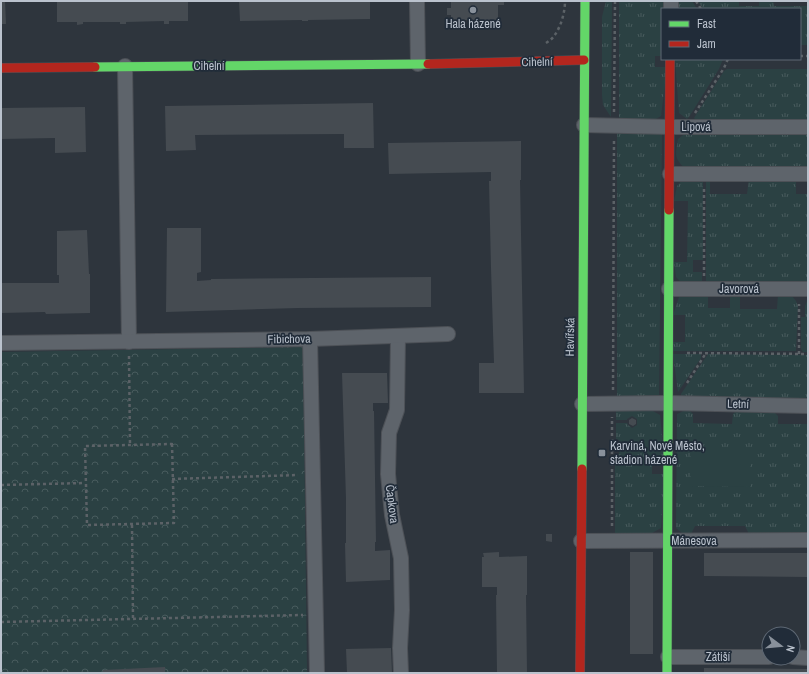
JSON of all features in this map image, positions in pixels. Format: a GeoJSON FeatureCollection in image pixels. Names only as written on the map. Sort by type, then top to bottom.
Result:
{"type":"FeatureCollection","features":[{"type":"Feature","properties":{"kind":"street"},"geometry":{"type":"LineString","coordinates":[[417,1],[418,64]]}},
{"type":"Feature","properties":{"kind":"street","name":"Havířská"},"geometry":{"type":"LineString","coordinates":[[580,673],[585,1]]}},
{"type":"Feature","properties":{"kind":"street","name":"Cihelní"},"geometry":{"type":"LineString","coordinates":[[1,68],[418,64],[584,60]]}},
{"type":"Feature","properties":{"kind":"street"},"geometry":{"type":"LineString","coordinates":[[667,673],[670,60]]}},
{"type":"Feature","properties":{"kind":"street"},"geometry":{"type":"LineString","coordinates":[[125,66],[128,342]]}},
{"type":"Feature","properties":{"kind":"street","name":"Lipová"},"geometry":{"type":"LineString","coordinates":[[584,125],[670,127],[808,127]]}},
{"type":"Feature","properties":{"kind":"street"},"geometry":{"type":"LineString","coordinates":[[670,174],[808,174]]}},
{"type":"Feature","properties":{"kind":"street","name":"Javorová"},"geometry":{"type":"LineString","coordinates":[[669,289],[804,289]]}},
{"type":"Feature","properties":{"kind":"street","name":"Fibichova"},"geometry":{"type":"LineString","coordinates":[[1,343],[310,339],[448,334]]}},
{"type":"Feature","properties":{"kind":"street","name":"Čapkova"},"geometry":{"type":"LineString","coordinates":[[398,336],[397,410],[389,433],[388,474],[392,515],[401,558],[401,673]]}},
{"type":"Feature","properties":{"kind":"street"},"geometry":{"type":"LineString","coordinates":[[310,339],[317,673]]}},
{"type":"Feature","properties":{"kind":"street","name":"Letní"},"geometry":{"type":"LineString","coordinates":[[582,404],[668,403],[808,406]]}},
{"type":"Feature","properties":{"kind":"street","name":"Mánesova"},"geometry":{"type":"LineString","coordinates":[[581,541],[808,540]]}},
{"type":"Feature","properties":{"kind":"street","name":"Zátiší"},"geometry":{"type":"LineString","coordinates":[[668,656],[761,657]]}},
{"type":"Feature","properties":{"kind":"path"},"geometry":{"type":"LineString","coordinates":[[544,61],[543,45],[554,36],[562,20],[565,1]]}},
{"type":"Feature","properties":{"kind":"path"},"geometry":{"type":"LineString","coordinates":[[612,541],[615,1]]}},
{"type":"Feature","properties":{"kind":"path"},"geometry":{"type":"LineString","coordinates":[[688,127],[692,117],[724,68],[728,60]]}},
{"type":"Feature","properties":{"kind":"path"},"geometry":{"type":"LineString","coordinates":[[704,174],[704,289]]}},
{"type":"Feature","properties":{"kind":"path"},"geometry":{"type":"LineString","coordinates":[[799,354],[804,289]]}},
{"type":"Feature","properties":{"kind":"path"},"geometry":{"type":"LineString","coordinates":[[128,342],[130,445]]}},
{"type":"Feature","properties":{"kind":"path"},"geometry":{"type":"LineString","coordinates":[[669,353],[808,354]]}},
{"type":"Feature","properties":{"kind":"path"},"geometry":{"type":"LineString","coordinates":[[668,403],[679,394],[706,353]]}},
{"type":"Feature","properties":{"kind":"path"},"geometry":{"type":"LineString","coordinates":[[172,444],[172,479],[174,523],[86,525],[85,446],[172,444]]}},
{"type":"Feature","properties":{"kind":"path"},"geometry":{"type":"LineString","coordinates":[[172,479],[313,475]]}},
{"type":"Feature","properties":{"kind":"path"},"geometry":{"type":"LineString","coordinates":[[1,485],[85,483]]}},
{"type":"Feature","properties":{"kind":"path"},"geometry":{"type":"LineString","coordinates":[[132,525],[133,619]]}},
{"type":"Feature","properties":{"kind":"path"},"geometry":{"type":"LineString","coordinates":[[1,622],[315,614]]}},
{"type":"Feature","properties":{"kind":"green space"},"geometry":{"type":"Polygon","coordinates":[[[606,1],[612,1],[611,117],[603,105],[602,95],[602,17],[606,1]]]}},
{"type":"Feature","properties":{"kind":"green space"},"geometry":{"type":"Polygon","coordinates":[[[619,1],[666,1],[667,8],[661,8],[661,56],[655,56],[655,67],[667,67],[661,116],[654,120],[619,120],[619,1]]]}},
{"type":"Feature","properties":{"kind":"green space"},"geometry":{"type":"Polygon","coordinates":[[[677,1],[692,1],[696,8],[675,8],[677,1]]]}},
{"type":"Feature","properties":{"kind":"green space"},"geometry":{"type":"Polygon","coordinates":[[[698,1],[739,1],[739,6],[759,6],[759,1],[773,1],[774,6],[808,6],[808,45],[801,45],[801,8],[702,8],[698,1]]]}},
{"type":"Feature","properties":{"kind":"green space"},"geometry":{"type":"Polygon","coordinates":[[[675,60],[723,60],[719,69],[689,117],[687,119],[679,113],[675,60]]]}},
{"type":"Feature","properties":{"kind":"green space"},"geometry":{"type":"Polygon","coordinates":[[[727,69],[808,69],[808,121],[696,120],[694,118],[724,71],[727,69]]]}},
{"type":"Feature","properties":{"kind":"green space"},"geometry":{"type":"Polygon","coordinates":[[[617,131],[662,133],[659,395],[653,398],[617,398],[617,131]]]}},
{"type":"Feature","properties":{"kind":"green space"},"geometry":{"type":"Polygon","coordinates":[[[687,132],[808,132],[808,171],[685,168],[677,158],[676,152],[678,139],[687,132]]]}},
{"type":"Feature","properties":{"kind":"green space"},"geometry":{"type":"Polygon","coordinates":[[[706,177],[710,181],[710,194],[747,194],[749,179],[796,180],[796,194],[808,194],[808,285],[706,282],[706,177]]]}},
{"type":"Feature","properties":{"kind":"green space"},"geometry":{"type":"Polygon","coordinates":[[[683,179],[703,180],[703,260],[693,260],[693,272],[702,272],[702,282],[682,283],[676,277],[674,262],[687,262],[688,201],[674,201],[677,186],[683,179]]]}},
{"type":"Feature","properties":{"kind":"green space"},"geometry":{"type":"Polygon","coordinates":[[[682,294],[708,296],[708,308],[730,308],[730,295],[738,294],[740,296],[740,309],[777,309],[778,295],[791,295],[798,306],[796,351],[673,351],[673,342],[685,342],[685,315],[673,315],[679,297],[682,294]]]}},
{"type":"Feature","properties":{"kind":"green space"},"geometry":{"type":"Polygon","coordinates":[[[808,299],[808,352],[803,352],[801,349],[801,317],[805,317],[805,306],[808,299]]]}},
{"type":"Feature","properties":{"kind":"green space"},"geometry":{"type":"Polygon","coordinates":[[[303,347],[307,673],[1,673],[1,352],[303,347]]]}},
{"type":"Feature","properties":{"kind":"green space"},"geometry":{"type":"Polygon","coordinates":[[[673,354],[701,354],[701,358],[678,392],[673,354]]]}},
{"type":"Feature","properties":{"kind":"green space"},"geometry":{"type":"Polygon","coordinates":[[[708,354],[808,355],[808,401],[681,397],[681,394],[708,354]]]}},
{"type":"Feature","properties":{"kind":"green space"},"geometry":{"type":"Polygon","coordinates":[[[616,410],[651,410],[660,415],[665,463],[652,463],[652,474],[665,474],[661,528],[652,533],[615,533],[615,454],[619,454],[619,440],[616,439],[616,423],[627,423],[632,428],[637,425],[637,419],[632,416],[627,420],[616,420],[616,410]]]}},
{"type":"Feature","properties":{"kind":"green space"},"geometry":{"type":"Polygon","coordinates":[[[689,410],[693,414],[693,423],[732,424],[733,414],[736,411],[773,411],[778,416],[778,424],[808,424],[808,535],[749,534],[745,526],[695,526],[691,534],[682,533],[676,528],[677,414],[689,410]]]}},
{"type":"Feature","properties":{"kind":"green space"},"geometry":{"type":"Polygon","coordinates":[[[691,452],[750,452],[750,487],[691,486],[691,452]]]}},
{"type":"Feature","properties":{"kind":"building"},"geometry":{"type":"Polygon","coordinates":[[[1,1],[5,1],[6,24],[1,24],[1,1]]]}},
{"type":"Feature","properties":{"kind":"building"},"geometry":{"type":"Polygon","coordinates":[[[57,1],[188,1],[188,21],[169,21],[169,24],[164,24],[164,21],[126,22],[126,24],[120,24],[120,22],[83,22],[83,24],[77,25],[77,22],[57,22],[57,1]]]}},
{"type":"Feature","properties":{"kind":"building"},"geometry":{"type":"Polygon","coordinates":[[[239,1],[370,1],[370,19],[240,21],[239,1]]]}},
{"type":"Feature","properties":{"kind":"building","name":"Hala házené"},"geometry":{"type":"Polygon","coordinates":[[[451,1],[504,1],[504,5],[498,5],[498,20],[450,20],[451,15],[447,15],[447,8],[451,8],[451,1]]]}},
{"type":"Feature","properties":{"kind":"building"},"geometry":{"type":"Polygon","coordinates":[[[373,103],[374,148],[344,148],[344,134],[195,135],[196,150],[166,151],[165,106],[373,103]]]}},
{"type":"Feature","properties":{"kind":"building"},"geometry":{"type":"Polygon","coordinates":[[[85,107],[86,152],[55,153],[55,138],[1,139],[1,108],[85,107]]]}},
{"type":"Feature","properties":{"kind":"building"},"geometry":{"type":"Polygon","coordinates":[[[521,141],[520,180],[524,393],[479,393],[479,363],[494,363],[489,181],[491,181],[491,172],[389,174],[388,143],[521,141]]]}},
{"type":"Feature","properties":{"kind":"building"},"geometry":{"type":"Polygon","coordinates":[[[167,228],[201,228],[201,272],[197,273],[197,281],[211,279],[431,277],[431,307],[298,308],[166,312],[167,228]]]}},
{"type":"Feature","properties":{"kind":"building"},"geometry":{"type":"Polygon","coordinates":[[[87,230],[90,274],[90,313],[1,313],[1,283],[59,283],[59,275],[57,275],[57,231],[87,230]]]}},
{"type":"Feature","properties":{"kind":"building"},"geometry":{"type":"Polygon","coordinates":[[[342,373],[387,373],[388,403],[373,403],[375,551],[390,550],[390,580],[346,582],[346,499],[342,373]]]}},
{"type":"Feature","properties":{"kind":"building"},"geometry":{"type":"Polygon","coordinates":[[[632,418],[636,420],[636,424],[633,426],[629,424],[629,420],[632,418]]]}},
{"type":"Feature","properties":{"kind":"building"},"geometry":{"type":"Polygon","coordinates":[[[546,534],[552,534],[552,542],[546,541],[546,534]]]}},
{"type":"Feature","properties":{"kind":"building"},"geometry":{"type":"Polygon","coordinates":[[[499,552],[499,557],[527,556],[527,673],[497,673],[497,587],[482,587],[482,557],[484,557],[483,553],[499,552]]]}},
{"type":"Feature","properties":{"kind":"building"},"geometry":{"type":"Polygon","coordinates":[[[630,552],[653,552],[653,654],[630,654],[630,552]]]}},
{"type":"Feature","properties":{"kind":"building"},"geometry":{"type":"Polygon","coordinates":[[[704,553],[808,553],[808,577],[704,576],[704,553]]]}},
{"type":"Feature","properties":{"kind":"building"},"geometry":{"type":"Polygon","coordinates":[[[391,648],[392,673],[347,673],[346,649],[391,648]]]}},
{"type":"Feature","properties":{"kind":"building"},"geometry":{"type":"Polygon","coordinates":[[[165,667],[165,673],[103,673],[103,670],[165,667]]]}},
{"type":"Feature","properties":{"kind":"building"},"geometry":{"type":"Polygon","coordinates":[[[704,668],[808,669],[808,673],[704,673],[704,668]]]}},
{"type":"Feature","properties":{"kind":"traffic: fast"},"geometry":{"type":"LineString","coordinates":[[582,469],[585,1]]}},
{"type":"Feature","properties":{"kind":"traffic: fast"},"geometry":{"type":"LineString","coordinates":[[95,67],[428,64]]}},
{"type":"Feature","properties":{"kind":"traffic: fast"},"geometry":{"type":"LineString","coordinates":[[667,673],[669,210]]}},
{"type":"Feature","properties":{"kind":"traffic: jam"},"geometry":{"type":"LineString","coordinates":[[428,64],[584,60]]}},
{"type":"Feature","properties":{"kind":"traffic: jam"},"geometry":{"type":"LineString","coordinates":[[669,210],[670,60]]}},
{"type":"Feature","properties":{"kind":"traffic: jam"},"geometry":{"type":"LineString","coordinates":[[1,68],[95,67]]}},
{"type":"Feature","properties":{"kind":"traffic: jam"},"geometry":{"type":"LineString","coordinates":[[580,673],[582,469]]}},
{"type":"Feature","properties":{"kind":"place","name":"Hala házené"},"geometry":{"type":"Point","coordinates":[473,10]}},
{"type":"Feature","properties":{"kind":"place","name":"Karviná, Nové Město, stadion házené"},"geometry":{"type":"Point","coordinates":[602,453]}}]}
